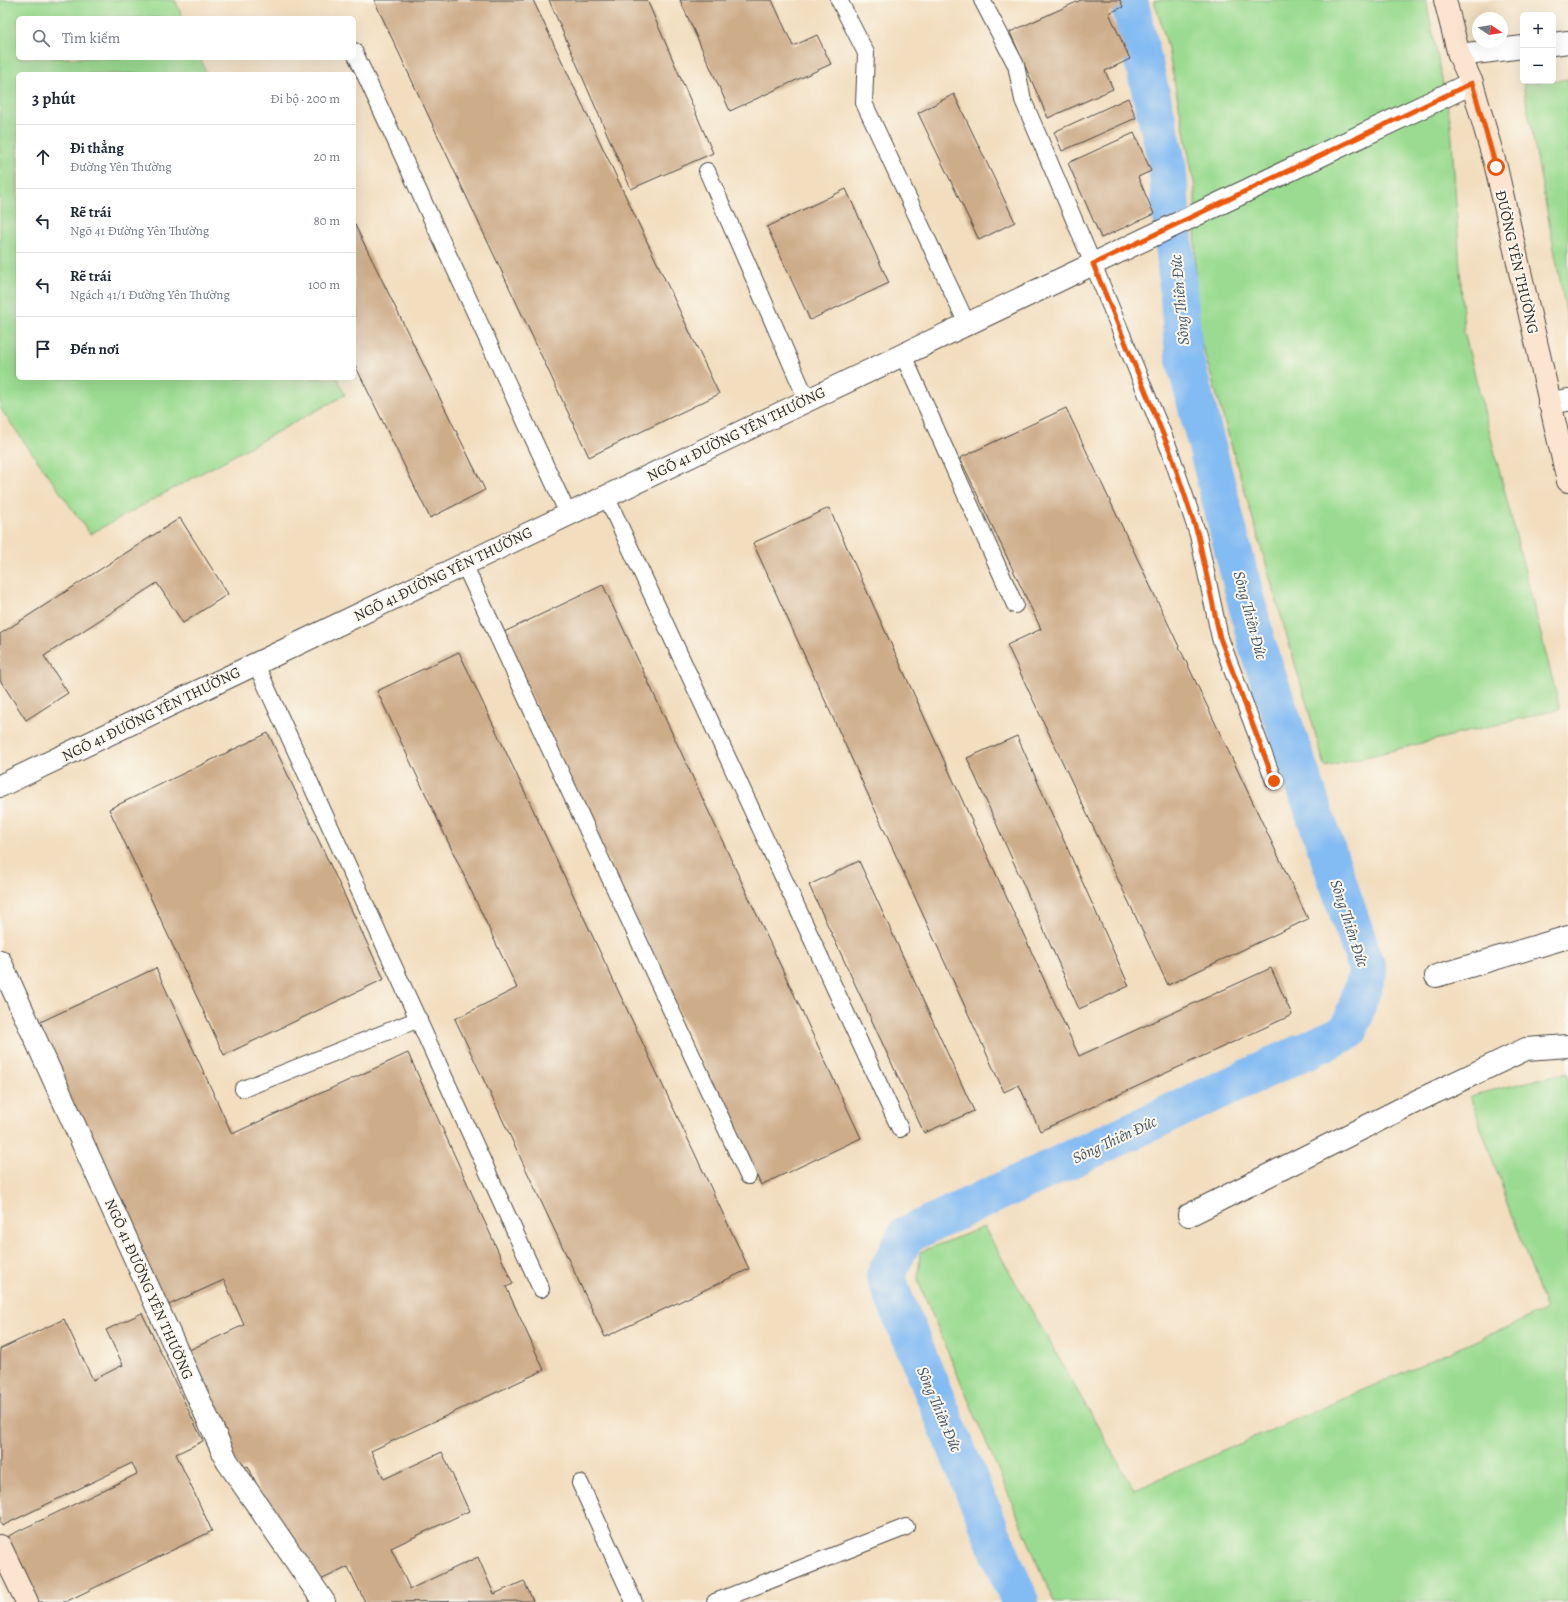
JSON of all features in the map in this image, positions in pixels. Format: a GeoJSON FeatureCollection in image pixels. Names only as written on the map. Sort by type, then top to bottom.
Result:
{"type":"FeatureCollection","features":[{"type":"Feature","properties":{"kind":"main road","name":"ĐƯỜNG YÊN THƯỜNG"},"geometry":{"type":"LineString","coordinates":[[1445,0],[1459,55],[1472,83],[1496,167],[1559,402],[1568,481]]}},
{"type":"Feature","properties":{"kind":"main road"},"geometry":{"type":"LineString","coordinates":[[0,1546],[27,1602]]}},
{"type":"Feature","properties":{"kind":"street"},"geometry":{"type":"LineString","coordinates":[[1556,44],[1568,42]]}},
{"type":"Feature","properties":{"kind":"street"},"geometry":{"type":"LineString","coordinates":[[1459,55],[1520,47]]}},
{"type":"Feature","properties":{"kind":"street","name":"NGÕ 41 ĐƯỜNG YÊN THƯỜNG"},"geometry":{"type":"LineString","coordinates":[[0,786],[1472,83]]}},
{"type":"Feature","properties":{"kind":"street"},"geometry":{"type":"LineString","coordinates":[[1436,976],[1568,937]]}},
{"type":"Feature","properties":{"kind":"street","name":"NGÕ 41 ĐƯỜNG YÊN THƯỜNG"},"geometry":{"type":"LineString","coordinates":[[0,961],[227,1461],[324,1602]]}},
{"type":"Feature","properties":{"kind":"street"},"geometry":{"type":"LineString","coordinates":[[1189,1215],[1419,1100],[1526,1049],[1568,1046]]}},
{"type":"Feature","properties":{"kind":"lane"},"geometry":{"type":"LineString","coordinates":[[839,0],[866,53],[864,104],[967,324]]}},
{"type":"Feature","properties":{"kind":"lane"},"geometry":{"type":"LineString","coordinates":[[982,0],[1016,65],[1023,100],[1093,264],[1170,451],[1198,535],[1220,638],[1274,781]]}},
{"type":"Feature","properties":{"kind":"lane"},"geometry":{"type":"LineString","coordinates":[[356,55],[568,514]]}},
{"type":"Feature","properties":{"kind":"lane"},"geometry":{"type":"LineString","coordinates":[[707,171],[806,400]]}},
{"type":"Feature","properties":{"kind":"lane"},"geometry":{"type":"LineString","coordinates":[[903,355],[1015,605]]}},
{"type":"Feature","properties":{"kind":"lane"},"geometry":{"type":"LineString","coordinates":[[606,496],[900,1129]]}},
{"type":"Feature","properties":{"kind":"lane"},"geometry":{"type":"LineString","coordinates":[[464,564],[748,1176]]}},
{"type":"Feature","properties":{"kind":"lane"},"geometry":{"type":"LineString","coordinates":[[256,664],[541,1289]]}},
{"type":"Feature","properties":{"kind":"lane"},"geometry":{"type":"LineString","coordinates":[[244,1089],[418,1020]]}},
{"type":"Feature","properties":{"kind":"lane"},"geometry":{"type":"LineString","coordinates":[[580,1483],[634,1602]]}},
{"type":"Feature","properties":{"kind":"lane"},"geometry":{"type":"LineString","coordinates":[[715,1602],[906,1527]]}},
{"type":"Feature","properties":{"kind":"green space"},"geometry":{"type":"Polygon","coordinates":[[[0,0],[175,0],[182,16],[16,16],[16,60],[201,60],[206,72],[16,72],[16,380],[338,380],[345,395],[90,534],[0,408],[0,0]]]}},
{"type":"Feature","properties":{"kind":"green space"},"geometry":{"type":"Polygon","coordinates":[[[1154,0],[1426,0],[1451,124],[1464,332],[1560,709],[1325,767],[1196,324],[1195,187],[1167,44],[1154,0]]]}},
{"type":"Feature","properties":{"kind":"green space"},"geometry":{"type":"Polygon","coordinates":[[[1568,79],[1568,323],[1523,84],[1556,84],[1556,80],[1568,79]]]}},
{"type":"Feature","properties":{"kind":"green space"},"geometry":{"type":"Polygon","coordinates":[[[1568,1072],[1568,1602],[1054,1602],[918,1281],[920,1252],[984,1227],[1134,1490],[1546,1310],[1470,1096],[1568,1072]]]}},
{"type":"Feature","properties":{"kind":"building"},"geometry":{"type":"Polygon","coordinates":[[[374,0],[533,0],[719,394],[589,457],[374,0]]]}},
{"type":"Feature","properties":{"kind":"building"},"geometry":{"type":"Polygon","coordinates":[[[549,0],[647,0],[713,153],[631,189],[549,0]]]}},
{"type":"Feature","properties":{"kind":"building"},"geometry":{"type":"Polygon","coordinates":[[[680,0],[772,0],[793,46],[817,35],[831,64],[730,111],[680,0]]]}},
{"type":"Feature","properties":{"kind":"building"},"geometry":{"type":"Polygon","coordinates":[[[1081,0],[1120,0],[1123,7],[1109,13],[1130,59],[1105,71],[1113,89],[1048,118],[1010,32],[1081,0]]]}},
{"type":"Feature","properties":{"kind":"building"},"geometry":{"type":"Polygon","coordinates":[[[954,94],[1015,222],[979,240],[918,113],[954,94]]]}},
{"type":"Feature","properties":{"kind":"building"},"geometry":{"type":"Polygon","coordinates":[[[1128,98],[1136,118],[1062,151],[1054,132],[1128,98]]]}},
{"type":"Feature","properties":{"kind":"building"},"geometry":{"type":"Polygon","coordinates":[[[1134,133],[1151,171],[1138,177],[1154,214],[1101,238],[1068,163],[1134,133]]]}},
{"type":"Feature","properties":{"kind":"building"},"geometry":{"type":"Polygon","coordinates":[[[846,189],[889,283],[810,320],[767,227],[846,189]]]}},
{"type":"Feature","properties":{"kind":"building"},"geometry":{"type":"Polygon","coordinates":[[[356,227],[485,490],[430,518],[356,367],[356,227]]]}},
{"type":"Feature","properties":{"kind":"building"},"geometry":{"type":"Polygon","coordinates":[[[1066,408],[1308,919],[1168,985],[1007,645],[1041,629],[960,458],[1066,408]]]}},
{"type":"Feature","properties":{"kind":"building"},"geometry":{"type":"Polygon","coordinates":[[[829,508],[1079,1056],[1271,968],[1292,1015],[1040,1131],[1019,1085],[1004,1092],[753,543],[829,508]]]}},
{"type":"Feature","properties":{"kind":"building"},"geometry":{"type":"Polygon","coordinates":[[[180,518],[228,594],[183,623],[157,583],[44,656],[68,693],[26,720],[0,680],[0,634],[180,518]]]}},
{"type":"Feature","properties":{"kind":"building"},"geometry":{"type":"Polygon","coordinates":[[[603,585],[861,1138],[761,1185],[502,633],[603,585]]]}},
{"type":"Feature","properties":{"kind":"building"},"geometry":{"type":"Polygon","coordinates":[[[459,652],[749,1269],[605,1337],[455,1019],[517,988],[377,691],[459,652]]]}},
{"type":"Feature","properties":{"kind":"building"},"geometry":{"type":"Polygon","coordinates":[[[268,733],[384,979],[224,1055],[109,809],[268,733]]]}},
{"type":"Feature","properties":{"kind":"building"},"geometry":{"type":"Polygon","coordinates":[[[1017,736],[1129,986],[1079,1009],[967,758],[1017,736]]]}},
{"type":"Feature","properties":{"kind":"building"},"geometry":{"type":"Polygon","coordinates":[[[859,861],[974,1111],[924,1133],[809,885],[859,861]]]}},
{"type":"Feature","properties":{"kind":"building"},"geometry":{"type":"Polygon","coordinates":[[[156,968],[232,1134],[408,1053],[513,1284],[506,1287],[544,1370],[371,1451],[384,1479],[442,1452],[469,1511],[391,1548],[410,1589],[478,1557],[494,1594],[524,1581],[533,1601],[365,1602],[348,1567],[312,1584],[277,1528],[248,1466],[239,1470],[185,1352],[244,1325],[224,1280],[164,1307],[36,1024],[156,968]]]}},
{"type":"Feature","properties":{"kind":"building"},"geometry":{"type":"Polygon","coordinates":[[[142,1313],[203,1441],[176,1454],[212,1531],[65,1602],[32,1602],[2,1539],[137,1474],[132,1463],[2,1526],[0,1522],[0,1349],[64,1319],[93,1380],[123,1365],[106,1330],[142,1313]]]}},
{"type":"Feature","properties":{"kind":"waterway","name":"Sông Thiên Đức"},"geometry":{"type":"LineString","coordinates":[[1020,1602],[885,1276],[906,1235],[1349,1031],[1368,971],[1258,648],[1184,356],[1167,162],[1129,0]]}},
{"type":"Feature","properties":{"kind":"route"},"geometry":{"type":"LineString","coordinates":[[1274,781],[1220,638],[1198,535],[1170,451],[1093,264],[1472,83],[1496,167]]}}]}
